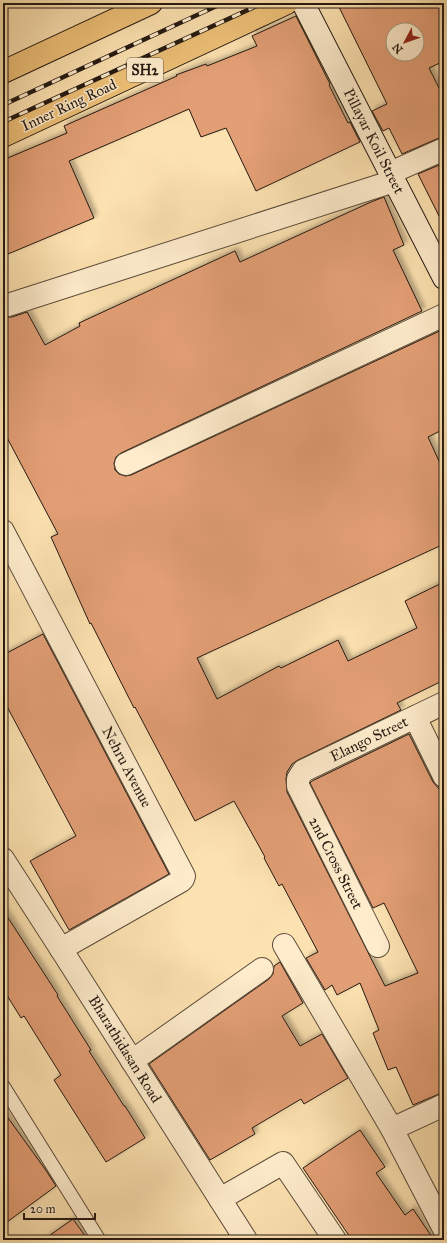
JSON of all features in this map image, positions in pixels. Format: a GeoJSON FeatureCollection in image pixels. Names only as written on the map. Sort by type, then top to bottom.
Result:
{"type":"FeatureCollection","features":[{"type":"Feature","properties":{"kind":"main road"},"geometry":{"type":"LineString","coordinates":[[3,72],[151,3]]}},
{"type":"Feature","properties":{"kind":"main road","name":"Inner Ring Road"},"geometry":{"type":"LineString","coordinates":[[3,136],[287,3]]}},
{"type":"Feature","properties":{"kind":"street","name":"Pillayar Koil Street"},"geometry":{"type":"LineString","coordinates":[[303,3],[444,278]]}},
{"type":"Feature","properties":{"kind":"street"},"geometry":{"type":"LineString","coordinates":[[8,305],[392,177],[444,149]]}},
{"type":"Feature","properties":{"kind":"street"},"geometry":{"type":"LineString","coordinates":[[126,464],[444,315]]}},
{"type":"Feature","properties":{"kind":"street","name":"Nehru Avenue"},"geometry":{"type":"LineString","coordinates":[[3,531],[184,876],[183,879],[61,949]]}},
{"type":"Feature","properties":{"kind":"street","name":"Elango Street"},"geometry":{"type":"LineString","coordinates":[[298,779],[303,771],[444,703]]}},
{"type":"Feature","properties":{"kind":"street"},"geometry":{"type":"LineString","coordinates":[[414,717],[444,776]]}},
{"type":"Feature","properties":{"kind":"street","name":"2nd Cross Street"},"geometry":{"type":"LineString","coordinates":[[298,779],[298,786],[378,946]]}},
{"type":"Feature","properties":{"kind":"street","name":"Bharathidasan Road"},"geometry":{"type":"LineString","coordinates":[[3,859],[246,1240]]}},
{"type":"Feature","properties":{"kind":"street"},"geometry":{"type":"LineString","coordinates":[[284,945],[392,1129],[444,1229]]}},
{"type":"Feature","properties":{"kind":"street"},"geometry":{"type":"LineString","coordinates":[[132,1061],[262,969]]}},
{"type":"Feature","properties":{"kind":"street"},"geometry":{"type":"LineString","coordinates":[[392,1129],[444,1105]]}},
{"type":"Feature","properties":{"kind":"street"},"geometry":{"type":"LineString","coordinates":[[220,1199],[283,1163],[335,1240]]}},
{"type":"Feature","properties":{"kind":"lane"},"geometry":{"type":"LineString","coordinates":[[3,1086],[99,1240]]}},
{"type":"Feature","properties":{"kind":"building"},"geometry":{"type":"Polygon","coordinates":[[[337,3],[444,3],[444,61],[429,68],[444,98],[444,137],[402,154],[389,128],[383,131],[372,111],[387,104],[337,3]]]}},
{"type":"Feature","properties":{"kind":"building"},"geometry":{"type":"Polygon","coordinates":[[[296,16],[348,123],[350,122],[360,142],[256,191],[226,128],[201,137],[189,109],[69,161],[94,218],[8,254],[3,242],[3,160],[67,133],[64,126],[177,76],[176,75],[206,64],[207,66],[257,46],[252,36],[296,16]]]}},
{"type":"Feature","properties":{"kind":"building"},"geometry":{"type":"Polygon","coordinates":[[[444,163],[444,226],[418,174],[444,163]]]}},
{"type":"Feature","properties":{"kind":"building"},"geometry":{"type":"Polygon","coordinates":[[[384,197],[404,245],[393,250],[422,311],[121,453],[116,457],[114,463],[115,470],[119,474],[125,476],[131,475],[444,329],[444,429],[428,437],[444,472],[444,544],[197,658],[217,699],[279,666],[281,668],[338,640],[348,661],[417,628],[405,601],[444,582],[444,680],[397,703],[401,710],[298,760],[292,764],[287,772],[286,779],[287,792],[385,986],[418,973],[384,903],[373,908],[310,783],[409,734],[433,782],[439,789],[444,788],[444,1093],[413,1105],[396,1067],[388,1070],[373,1033],[379,1030],[360,983],[337,995],[332,985],[325,990],[306,958],[318,952],[282,884],[279,886],[234,801],[195,821],[135,707],[134,708],[91,623],[90,624],[51,537],[58,534],[3,430],[3,319],[27,312],[45,345],[80,326],[79,323],[235,251],[240,262],[384,197]]]}},
{"type":"Feature","properties":{"kind":"building"},"geometry":{"type":"Polygon","coordinates":[[[43,634],[169,874],[69,930],[30,861],[76,836],[3,699],[3,655],[43,634]]]}},
{"type":"Feature","properties":{"kind":"building"},"geometry":{"type":"Polygon","coordinates":[[[3,910],[58,995],[57,996],[91,1050],[89,1051],[145,1138],[106,1162],[54,1080],[61,1075],[24,1016],[21,1018],[3,989],[3,910]]]}},
{"type":"Feature","properties":{"kind":"building"},"geometry":{"type":"Polygon","coordinates":[[[280,962],[303,1003],[282,1016],[300,1046],[322,1034],[348,1078],[304,1104],[301,1099],[252,1128],[255,1134],[210,1160],[149,1064],[269,979],[273,974],[274,966],[280,962]]]}},
{"type":"Feature","properties":{"kind":"building"},"geometry":{"type":"Polygon","coordinates":[[[3,1111],[56,1186],[3,1225],[3,1111]]]}},
{"type":"Feature","properties":{"kind":"building"},"geometry":{"type":"Polygon","coordinates":[[[360,1130],[385,1167],[376,1173],[405,1215],[413,1209],[434,1240],[352,1240],[303,1168],[360,1130]]]}},
{"type":"Feature","properties":{"kind":"building"},"geometry":{"type":"Polygon","coordinates":[[[73,1219],[88,1240],[43,1240],[73,1219]]]}},
{"type":"Feature","properties":{"kind":"railway"},"geometry":{"type":"LineString","coordinates":[[3,105],[223,3]]}},
{"type":"Feature","properties":{"kind":"railway"},"geometry":{"type":"LineString","coordinates":[[3,122],[263,3]]}}]}
